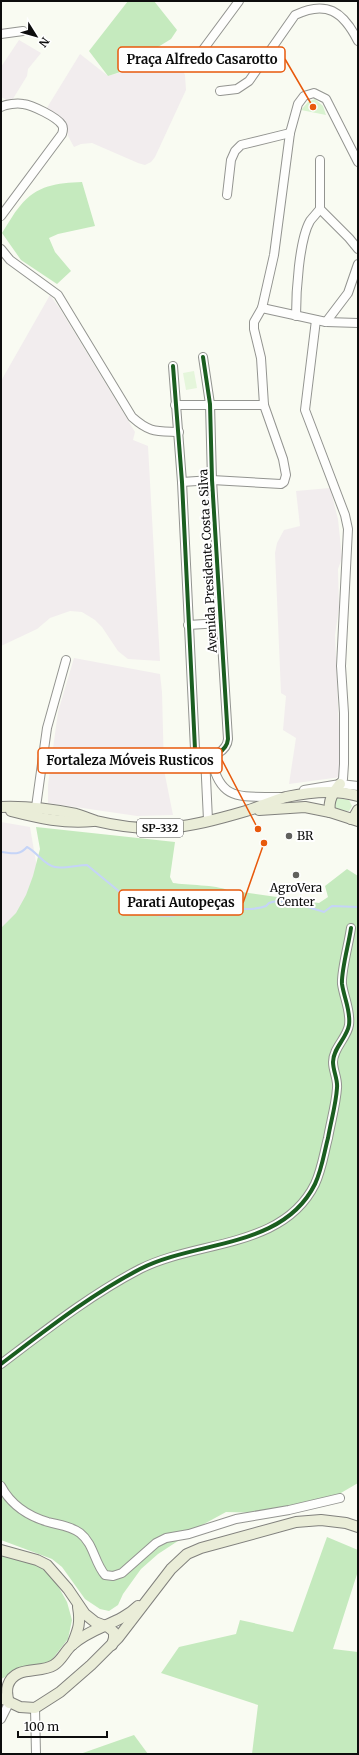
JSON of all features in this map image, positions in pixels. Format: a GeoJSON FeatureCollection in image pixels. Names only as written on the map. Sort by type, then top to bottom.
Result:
{"type":"FeatureCollection","features":[{"type":"Feature","properties":{"kind":"main road","name":"SP-332"},"geometry":{"type":"LineString","coordinates":[[1,808],[36,807],[78,815],[96,821],[162,828],[187,826],[247,811],[286,797],[337,788],[358,796]]}},
{"type":"Feature","properties":{"kind":"main road"},"geometry":{"type":"LineString","coordinates":[[330,812],[330,802],[337,788]]}},
{"type":"Feature","properties":{"kind":"main road","name":"SP-332"},"geometry":{"type":"LineString","coordinates":[[247,811],[305,807],[330,812],[354,820]]}},
{"type":"Feature","properties":{"kind":"main road","name":"SP-332"},"geometry":{"type":"LineString","coordinates":[[1,808],[54,821],[77,823],[96,821]]}},
{"type":"Feature","properties":{"kind":"main road"},"geometry":{"type":"LineString","coordinates":[[354,820],[358,810]]}},
{"type":"Feature","properties":{"kind":"main road"},"geometry":{"type":"LineString","coordinates":[[1,1682],[16,1674],[54,1666],[72,1645],[102,1626],[124,1617],[132,1611],[187,1554],[201,1548],[296,1522],[322,1520],[346,1523],[358,1527]]}},
{"type":"Feature","properties":{"kind":"main road"},"geometry":{"type":"LineString","coordinates":[[1,1550],[37,1560],[47,1565],[77,1601],[85,1614],[102,1626],[114,1632],[112,1645]]}},
{"type":"Feature","properties":{"kind":"main road"},"geometry":{"type":"LineString","coordinates":[[16,1674],[10,1681],[7,1688],[7,1696],[5,1700],[20,1708],[35,1708],[60,1692],[112,1645],[157,1586]]}},
{"type":"Feature","properties":{"kind":"main road"},"geometry":{"type":"LineString","coordinates":[[72,1645],[79,1627],[80,1619],[77,1601]]}},
{"type":"Feature","properties":{"kind":"street"},"geometry":{"type":"LineString","coordinates":[[191,66],[239,1]]}},
{"type":"Feature","properties":{"kind":"street"},"geometry":{"type":"LineString","coordinates":[[220,91],[237,89],[249,81],[295,16],[304,7],[314,1],[329,3],[342,12],[358,41]]}},
{"type":"Feature","properties":{"kind":"street"},"geometry":{"type":"LineString","coordinates":[[1,34],[23,31]]}},
{"type":"Feature","properties":{"kind":"street"},"geometry":{"type":"LineString","coordinates":[[182,482],[212,480],[281,484],[284,482],[286,475],[283,459],[264,406],[261,358],[254,329],[254,322],[262,308],[274,255],[290,133],[298,104],[304,96],[314,93],[326,99],[358,162]]}},
{"type":"Feature","properties":{"kind":"street"},"geometry":{"type":"LineString","coordinates":[[1,107],[5,105],[22,103],[53,118],[62,125],[64,129],[62,134],[1,216]]}},
{"type":"Feature","properties":{"kind":"street"},"geometry":{"type":"LineString","coordinates":[[227,195],[231,160],[235,151],[241,145],[290,133]]}},
{"type":"Feature","properties":{"kind":"street"},"geometry":{"type":"LineString","coordinates":[[296,316],[298,274],[304,238],[310,222],[320,209],[320,160]]}},
{"type":"Feature","properties":{"kind":"street"},"geometry":{"type":"LineString","coordinates":[[320,209],[358,249]]}},
{"type":"Feature","properties":{"kind":"street"},"geometry":{"type":"LineString","coordinates":[[1,249],[10,260],[58,295],[132,417],[144,427],[154,431],[179,432]]}},
{"type":"Feature","properties":{"kind":"street"},"geometry":{"type":"LineString","coordinates":[[326,322],[348,293],[358,264]]}},
{"type":"Feature","properties":{"kind":"street"},"geometry":{"type":"LineString","coordinates":[[262,308],[326,322],[358,323]]}},
{"type":"Feature","properties":{"kind":"street"},"geometry":{"type":"LineString","coordinates":[[316,320],[305,410],[345,515],[348,529],[341,666],[344,713],[344,764],[343,779],[337,788]]}},
{"type":"Feature","properties":{"kind":"street","name":"Avenida Presidente Costa e Silva"},"geometry":{"type":"LineString","coordinates":[[203,356],[210,404],[212,480],[228,739],[228,744],[224,750],[208,757]]}},
{"type":"Feature","properties":{"kind":"street"},"geometry":{"type":"LineString","coordinates":[[173,366],[182,482],[195,748],[200,756],[208,757]]}},
{"type":"Feature","properties":{"kind":"street"},"geometry":{"type":"LineString","coordinates":[[175,405],[210,404],[264,406]]}},
{"type":"Feature","properties":{"kind":"street"},"geometry":{"type":"LineString","coordinates":[[188,625],[221,622]]}},
{"type":"Feature","properties":{"kind":"street"},"geometry":{"type":"LineString","coordinates":[[36,807],[47,728],[66,660]]}},
{"type":"Feature","properties":{"kind":"street"},"geometry":{"type":"LineString","coordinates":[[208,757],[220,784],[229,792],[237,796],[286,797]]}},
{"type":"Feature","properties":{"kind":"street"},"geometry":{"type":"LineString","coordinates":[[208,757],[208,820]]}},
{"type":"Feature","properties":{"kind":"street"},"geometry":{"type":"LineString","coordinates":[[337,788],[358,786]]}},
{"type":"Feature","properties":{"kind":"street"},"geometry":{"type":"LineString","coordinates":[[1,1364],[66,1315],[108,1286],[142,1268],[178,1254],[251,1236],[280,1223],[307,1197],[316,1183],[322,1165],[334,1111],[337,1086],[333,1062],[335,1054],[349,1027],[350,1018],[342,983],[351,928]]}},
{"type":"Feature","properties":{"kind":"street"},"geometry":{"type":"LineString","coordinates":[[1,1486],[9,1499],[24,1512],[47,1522],[72,1528],[79,1532],[92,1548],[98,1567],[105,1575],[113,1576],[122,1573],[156,1543],[166,1538],[189,1534],[236,1519],[289,1510],[340,1498]]}},
{"type":"Feature","properties":{"kind":"street"},"geometry":{"type":"LineString","coordinates":[[1,1719],[5,1700]]}},
{"type":"Feature","properties":{"kind":"street"},"geometry":{"type":"LineString","coordinates":[[35,1708],[36,1754]]}},
{"type":"Feature","properties":{"kind":"shaded area"},"geometry":{"type":"Polygon","coordinates":[[[19,40],[41,53],[28,69],[27,76],[11,102],[1,97],[1,67],[19,40]]]}},
{"type":"Feature","properties":{"kind":"shaded area"},"geometry":{"type":"Polygon","coordinates":[[[80,54],[108,76],[156,62],[164,54],[181,66],[185,75],[186,90],[155,157],[151,162],[145,165],[138,163],[92,143],[81,144],[74,147],[68,136],[66,121],[45,111],[80,54]]]}},
{"type":"Feature","properties":{"kind":"shaded area"},"geometry":{"type":"Polygon","coordinates":[[[50,295],[135,432],[133,440],[148,446],[160,661],[128,659],[118,651],[102,627],[95,620],[82,612],[70,611],[50,618],[37,629],[1,646],[1,381],[50,295]]]}},
{"type":"Feature","properties":{"kind":"shaded area"},"geometry":{"type":"Polygon","coordinates":[[[330,488],[338,519],[342,558],[338,569],[339,608],[335,635],[341,777],[289,784],[296,738],[283,730],[286,696],[281,693],[275,553],[277,543],[284,530],[300,526],[296,491],[330,488]]]}},
{"type":"Feature","properties":{"kind":"shaded area"},"geometry":{"type":"Polygon","coordinates":[[[74,658],[160,674],[162,692],[164,770],[173,815],[137,816],[48,803],[48,785],[58,712],[74,658]]]}},
{"type":"Feature","properties":{"kind":"shaded area"},"geometry":{"type":"Polygon","coordinates":[[[1,822],[30,827],[37,868],[34,889],[1,944],[1,822]]]}},
{"type":"Feature","properties":{"kind":"green space"},"geometry":{"type":"Polygon","coordinates":[[[128,1],[154,1],[177,30],[171,39],[158,47],[136,67],[108,76],[89,51],[128,1]]]}},
{"type":"Feature","properties":{"kind":"green space"},"geometry":{"type":"Polygon","coordinates":[[[315,99],[323,106],[326,115],[301,110],[308,102],[315,99]]]}},
{"type":"Feature","properties":{"kind":"green space"},"geometry":{"type":"Polygon","coordinates":[[[82,182],[95,226],[58,234],[49,238],[55,252],[71,271],[57,284],[21,260],[2,233],[17,209],[40,189],[56,184],[82,182]]]}},
{"type":"Feature","properties":{"kind":"green space"},"geometry":{"type":"Polygon","coordinates":[[[194,371],[197,388],[186,390],[183,373],[194,371]]]}},
{"type":"Feature","properties":{"kind":"green space"},"geometry":{"type":"Polygon","coordinates":[[[337,798],[349,800],[352,806],[349,811],[338,810],[335,808],[334,802],[337,798]]]}},
{"type":"Feature","properties":{"kind":"green space"},"geometry":{"type":"Polygon","coordinates":[[[36,827],[175,842],[170,877],[173,883],[216,887],[227,890],[319,903],[328,897],[325,886],[347,869],[358,876],[358,1483],[334,1497],[262,1513],[226,1512],[204,1524],[158,1554],[141,1569],[123,1594],[118,1605],[109,1611],[100,1609],[85,1599],[62,1567],[52,1559],[1,1540],[1,928],[16,913],[26,895],[33,876],[40,849],[36,827]]]}},
{"type":"Feature","properties":{"kind":"green space"},"geometry":{"type":"Polygon","coordinates":[[[327,1537],[358,1550],[358,1571],[333,1649],[358,1652],[358,1754],[252,1754],[258,1705],[161,1673],[179,1647],[236,1634],[240,1620],[293,1632],[327,1537]]]}},
{"type":"Feature","properties":{"kind":"green space"},"geometry":{"type":"Polygon","coordinates":[[[1,1555],[36,1565],[47,1572],[58,1586],[67,1602],[72,1620],[68,1639],[50,1662],[21,1669],[1,1679],[1,1555]]]}},
{"type":"Feature","properties":{"kind":"green space"},"geometry":{"type":"Polygon","coordinates":[[[134,1735],[148,1754],[80,1754],[134,1735]]]}},
{"type":"Feature","properties":{"kind":"waterway"},"geometry":{"type":"LineString","coordinates":[[1,852],[18,853],[27,847],[51,866],[62,868],[87,865],[143,911],[161,916],[181,915],[211,910],[255,909],[266,906],[269,903],[281,901],[324,912],[332,906],[358,907]]}},
{"type":"Feature","properties":{"kind":"cycle path"},"geometry":{"type":"LineString","coordinates":[[173,366],[182,482],[195,749],[200,756],[209,757],[222,751],[228,739],[212,480],[210,404],[203,357]]}},
{"type":"Feature","properties":{"kind":"cycle path"},"geometry":{"type":"LineString","coordinates":[[1,1364],[86,1302],[140,1269],[163,1260],[261,1232],[282,1221],[301,1205],[315,1184],[319,1173],[335,1106],[337,1085],[333,1062],[335,1052],[346,1034],[349,1025],[349,1015],[342,978],[351,928]]}},
{"type":"Feature","properties":{"kind":"place","name":"Praça Alfredo Casarotto"},"geometry":{"type":"Point","coordinates":[313,107]}},
{"type":"Feature","properties":{"kind":"place","name":"Fortaleza Móveis Rusticos"},"geometry":{"type":"Point","coordinates":[258,829]}},
{"type":"Feature","properties":{"kind":"place","name":"BR"},"geometry":{"type":"Point","coordinates":[289,836]}},
{"type":"Feature","properties":{"kind":"place","name":"Parati Autopeças"},"geometry":{"type":"Point","coordinates":[264,843]}},
{"type":"Feature","properties":{"kind":"place","name":"AgroVera Center"},"geometry":{"type":"Point","coordinates":[296,875]}}]}
